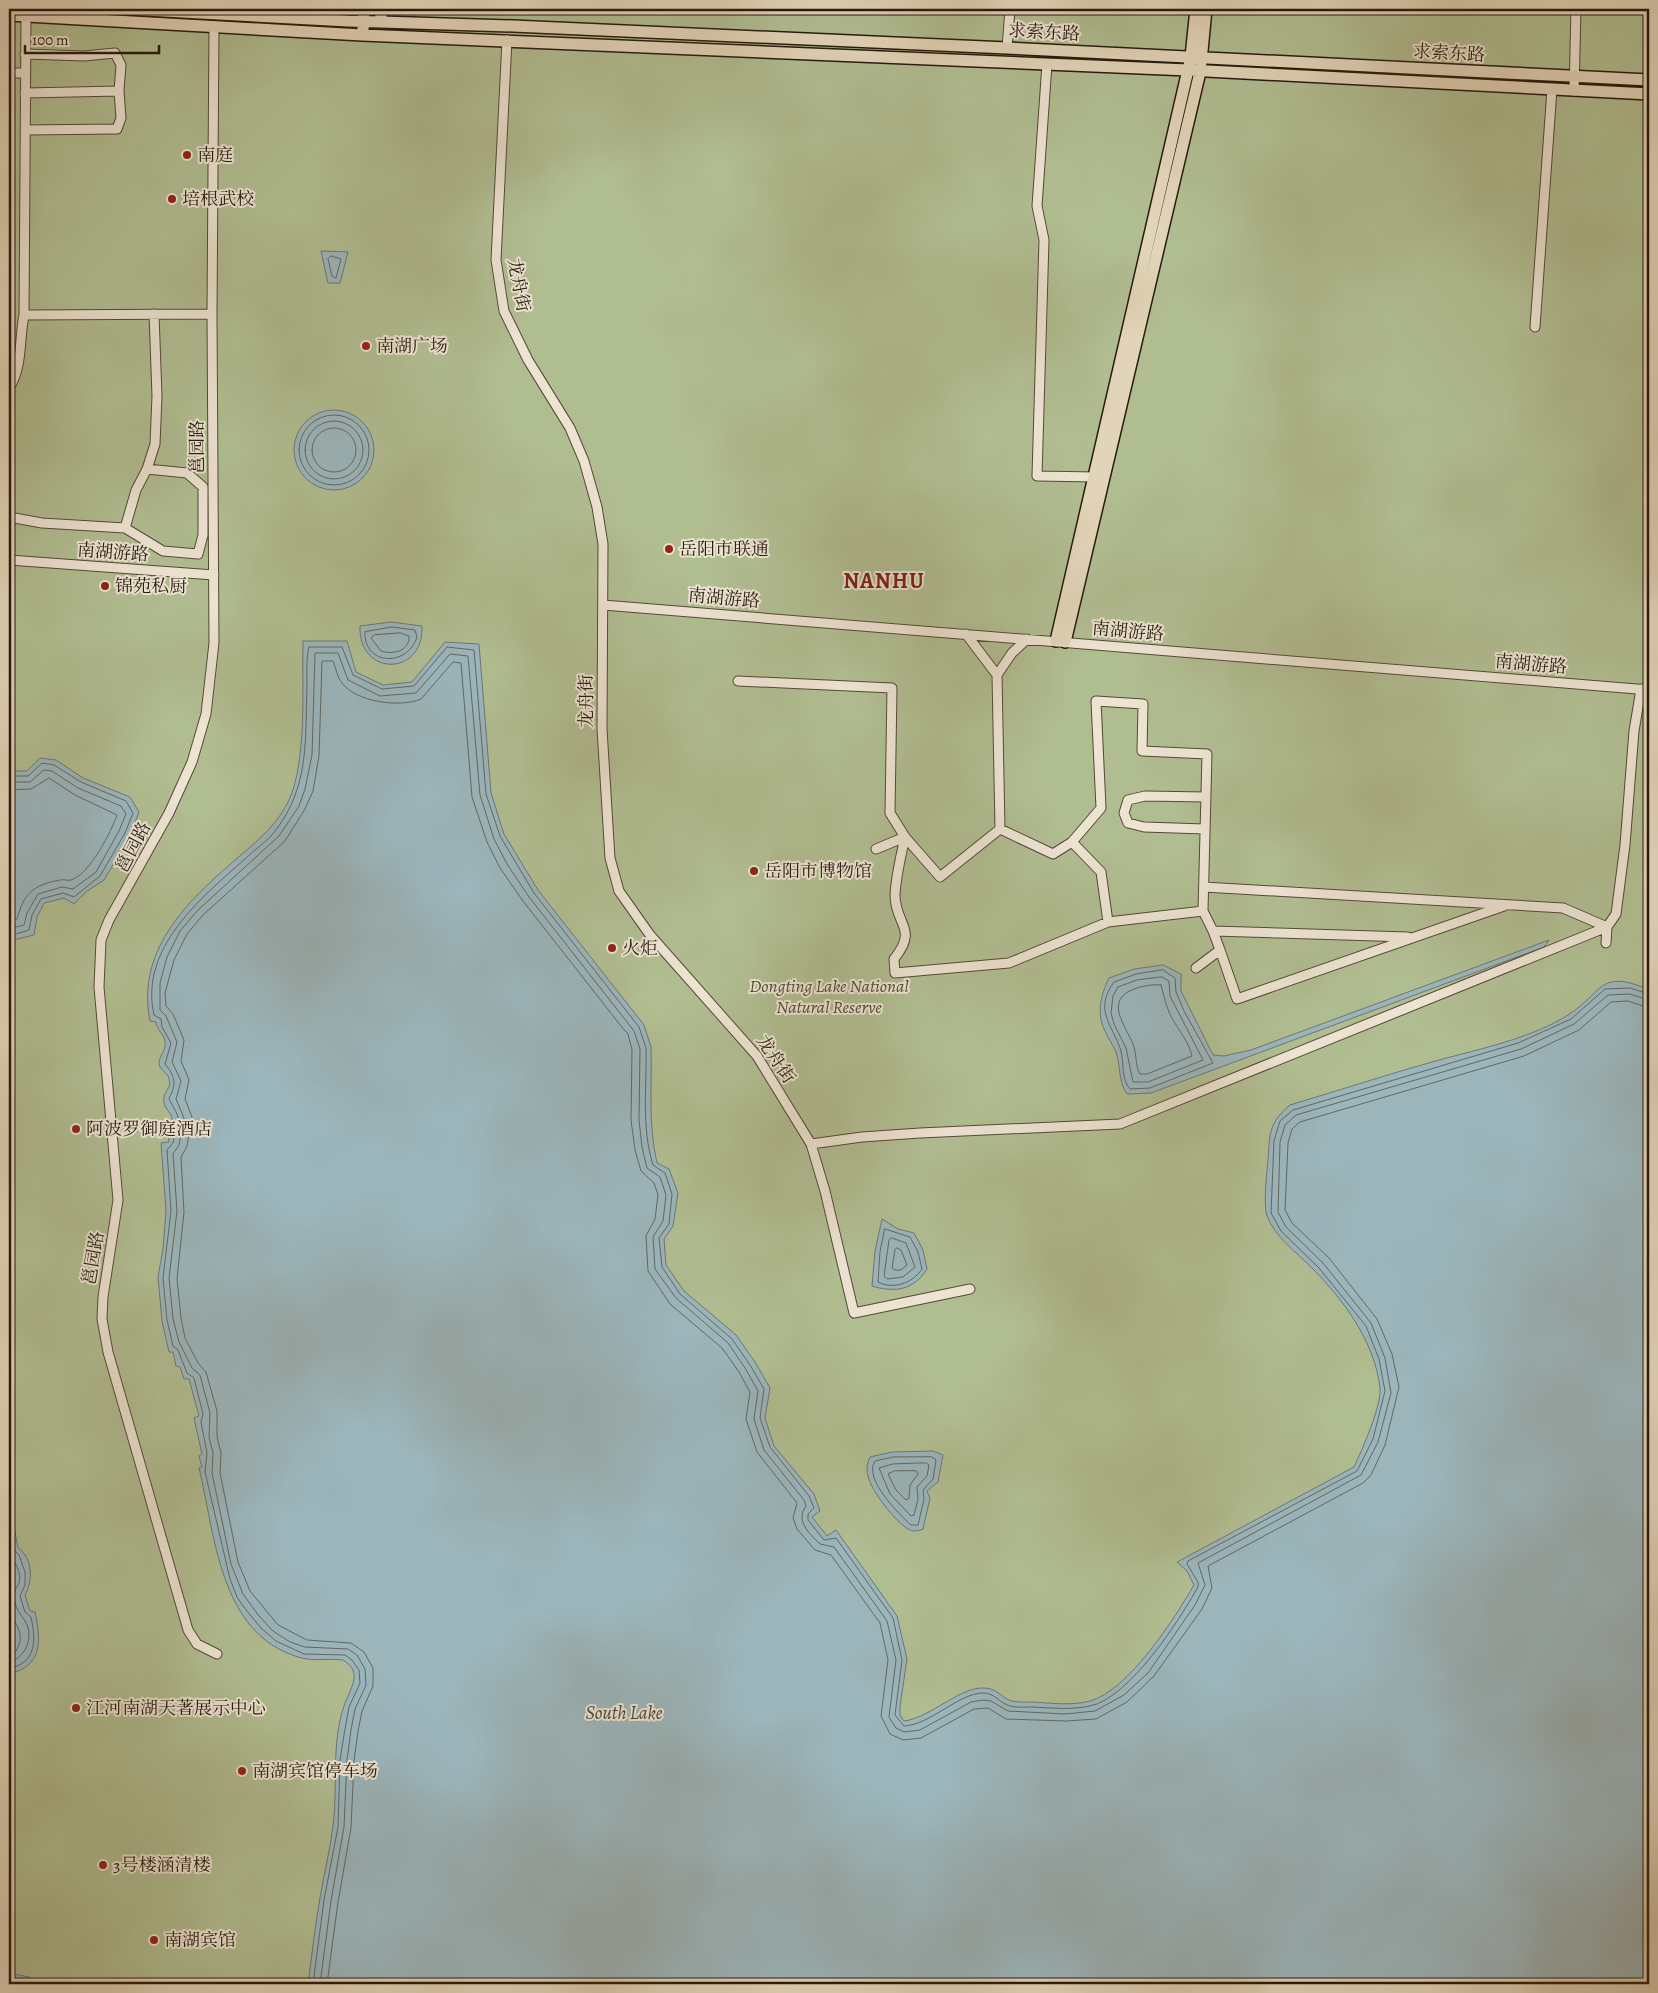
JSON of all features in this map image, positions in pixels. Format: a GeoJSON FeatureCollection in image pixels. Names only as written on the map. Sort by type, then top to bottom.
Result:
{"type":"FeatureCollection","features":[{"type":"Feature","properties":{"kind":"main road","name":"求索东路"},"geometry":{"type":"LineString","coordinates":[[127,9],[330,14],[348,22],[363,21],[1007,48],[1649,80]]}},
{"type":"Feature","properties":{"kind":"main road"},"geometry":{"type":"LineString","coordinates":[[347,34],[348,9]]}},
{"type":"Feature","properties":{"kind":"main road"},"geometry":{"type":"LineString","coordinates":[[362,36],[364,9]]}},
{"type":"Feature","properties":{"kind":"main road"},"geometry":{"type":"LineString","coordinates":[[381,9],[381,22]]}},
{"type":"Feature","properties":{"kind":"main road"},"geometry":{"type":"LineString","coordinates":[[1196,9],[1196,57]]}},
{"type":"Feature","properties":{"kind":"main road"},"geometry":{"type":"LineString","coordinates":[[1061,642],[1194,71],[1206,9]]}},
{"type":"Feature","properties":{"kind":"main road","name":"求索东路"},"geometry":{"type":"LineString","coordinates":[[9,15],[362,36],[507,40],[1047,64],[1649,94]]}},
{"type":"Feature","properties":{"kind":"main road"},"geometry":{"type":"LineString","coordinates":[[1061,642],[1096,477],[1194,71]]}},
{"type":"Feature","properties":{"kind":"street"},"geometry":{"type":"LineString","coordinates":[[1007,48],[1010,9]]}},
{"type":"Feature","properties":{"kind":"street"},"geometry":{"type":"LineString","coordinates":[[1574,91],[1576,9]]}},
{"type":"Feature","properties":{"kind":"street"},"geometry":{"type":"LineString","coordinates":[[9,388],[14,380],[20,358],[20,336],[24,315],[26,16]]}},
{"type":"Feature","properties":{"kind":"street","name":"邕园路"},"geometry":{"type":"LineString","coordinates":[[214,26],[212,314],[214,643],[206,714],[192,762],[169,813],[109,920],[101,940],[99,987],[118,1200],[103,1298],[102,1319],[108,1352],[188,1630],[197,1644],[217,1654]]}},
{"type":"Feature","properties":{"kind":"street","name":"龙舟街"},"geometry":{"type":"LineString","coordinates":[[507,40],[496,260],[504,311],[528,360],[570,428],[584,461],[597,507],[603,544],[602,729],[610,858],[619,891],[650,934],[757,1056],[811,1144],[825,1191],[854,1313],[970,1289]]}},
{"type":"Feature","properties":{"kind":"street"},"geometry":{"type":"LineString","coordinates":[[25,54],[84,56],[115,53],[120,65],[121,118],[117,129],[25,130]]}},
{"type":"Feature","properties":{"kind":"street"},"geometry":{"type":"LineString","coordinates":[[1047,64],[1037,206],[1044,240],[1037,476],[1096,477]]}},
{"type":"Feature","properties":{"kind":"street"},"geometry":{"type":"LineString","coordinates":[[9,73],[25,73]]}},
{"type":"Feature","properties":{"kind":"street"},"geometry":{"type":"LineString","coordinates":[[1534,327],[1552,89]]}},
{"type":"Feature","properties":{"kind":"street"},"geometry":{"type":"LineString","coordinates":[[25,93],[119,91]]}},
{"type":"Feature","properties":{"kind":"street"},"geometry":{"type":"LineString","coordinates":[[125,528],[136,490],[147,469],[155,444],[154,314]]}},
{"type":"Feature","properties":{"kind":"street"},"geometry":{"type":"LineString","coordinates":[[24,315],[212,314]]}},
{"type":"Feature","properties":{"kind":"street"},"geometry":{"type":"LineString","coordinates":[[9,516],[42,523],[125,528],[163,551],[198,554],[203,535],[203,488],[187,474],[147,469]]}},
{"type":"Feature","properties":{"kind":"street","name":"南湖游路"},"geometry":{"type":"LineString","coordinates":[[9,560],[214,576]]}},
{"type":"Feature","properties":{"kind":"street","name":"南湖游路"},"geometry":{"type":"LineString","coordinates":[[604,605],[1645,689]]}},
{"type":"Feature","properties":{"kind":"street"},"geometry":{"type":"LineString","coordinates":[[966,634],[997,675]]}},
{"type":"Feature","properties":{"kind":"street"},"geometry":{"type":"LineString","coordinates":[[1000,829],[997,675],[1012,653],[1027,639]]}},
{"type":"Feature","properties":{"kind":"street"},"geometry":{"type":"LineString","coordinates":[[738,681],[892,688],[890,813],[905,837],[940,877],[1000,829]]}},
{"type":"Feature","properties":{"kind":"street"},"geometry":{"type":"LineString","coordinates":[[811,1144],[862,1137],[920,1133],[1120,1124],[1607,926],[1616,914],[1625,845],[1634,731],[1645,689]]}},
{"type":"Feature","properties":{"kind":"street"},"geometry":{"type":"LineString","coordinates":[[1000,829],[1053,854],[1072,842],[1101,808],[1096,701],[1143,704],[1142,751],[1207,754],[1203,911],[1213,930],[1237,999],[1509,905]]}},
{"type":"Feature","properties":{"kind":"street"},"geometry":{"type":"LineString","coordinates":[[1205,829],[1144,827],[1128,823],[1124,813],[1128,800],[1146,796],[1206,797]]}},
{"type":"Feature","properties":{"kind":"street"},"geometry":{"type":"LineString","coordinates":[[876,849],[905,837]]}},
{"type":"Feature","properties":{"kind":"street"},"geometry":{"type":"LineString","coordinates":[[905,837],[895,897],[906,930],[904,947],[894,959],[895,973],[1010,963],[1108,922],[1203,911]]}},
{"type":"Feature","properties":{"kind":"street"},"geometry":{"type":"LineString","coordinates":[[1072,842],[1101,872],[1108,922]]}},
{"type":"Feature","properties":{"kind":"street"},"geometry":{"type":"LineString","coordinates":[[1204,887],[1563,908],[1607,926]]}},
{"type":"Feature","properties":{"kind":"street"},"geometry":{"type":"LineString","coordinates":[[1606,943],[1607,926]]}},
{"type":"Feature","properties":{"kind":"street"},"geometry":{"type":"LineString","coordinates":[[1213,930],[1415,937]]}},
{"type":"Feature","properties":{"kind":"street"},"geometry":{"type":"LineString","coordinates":[[1196,968],[1220,950]]}},
{"type":"Feature","properties":{"kind":"green space","name":"Dongting Lake National Natural Reserve"},"geometry":{"type":"Polygon","coordinates":[[[9,9],[1649,9],[1649,1984],[9,1984],[9,9]]]}},
{"type":"Feature","properties":{"kind":"water"},"geometry":{"type":"Polygon","coordinates":[[[321,251],[348,252],[340,283],[328,283],[321,251]]]}},
{"type":"Feature","properties":{"kind":"water"},"geometry":{"type":"Polygon","coordinates":[[[326,410],[342,410],[363,421],[374,442],[374,458],[363,479],[342,490],[326,490],[312,484],[300,472],[294,458],[294,442],[300,428],[312,416],[326,410]]]}},
{"type":"Feature","properties":{"kind":"water"},"geometry":{"type":"Polygon","coordinates":[[[391,622],[422,626],[420,643],[413,655],[403,662],[391,664],[379,662],[369,655],[362,643],[360,626],[391,622]]]}},
{"type":"Feature","properties":{"kind":"water","name":"South Lake"},"geometry":{"type":"Polygon","coordinates":[[[303,641],[347,641],[356,672],[383,685],[412,682],[445,642],[479,644],[491,793],[504,834],[538,890],[644,1025],[651,1047],[651,1120],[654,1148],[657,1163],[669,1169],[678,1193],[673,1226],[664,1239],[666,1265],[684,1291],[736,1335],[755,1362],[770,1388],[765,1418],[774,1446],[814,1494],[820,1511],[812,1517],[827,1536],[836,1530],[897,1616],[907,1659],[900,1706],[900,1715],[904,1721],[914,1719],[974,1689],[991,1689],[1010,1700],[1020,1702],[1062,1704],[1090,1701],[1105,1694],[1135,1669],[1149,1652],[1163,1634],[1194,1585],[1187,1571],[1177,1562],[1354,1467],[1371,1428],[1378,1405],[1380,1388],[1377,1371],[1372,1354],[1346,1307],[1311,1267],[1280,1237],[1267,1216],[1265,1204],[1270,1135],[1274,1123],[1283,1111],[1290,1105],[1420,1065],[1505,1042],[1538,1030],[1568,1015],[1602,986],[1610,982],[1620,981],[1649,990],[1649,1984],[308,1984],[318,1909],[333,1826],[336,1750],[340,1720],[354,1681],[354,1676],[353,1670],[343,1660],[315,1660],[298,1657],[272,1645],[251,1627],[236,1604],[225,1578],[199,1468],[202,1467],[199,1456],[202,1454],[194,1418],[199,1416],[189,1379],[184,1379],[180,1367],[176,1366],[173,1352],[169,1352],[162,1321],[158,1277],[163,1249],[166,1211],[161,1143],[169,1142],[168,1132],[172,1117],[164,1102],[170,1085],[169,1079],[159,1064],[165,1042],[156,1022],[150,1021],[148,994],[151,970],[159,947],[172,926],[204,888],[269,830],[289,800],[295,784],[301,744],[303,641]]]}},
{"type":"Feature","properties":{"kind":"water"},"geometry":{"type":"Polygon","coordinates":[[[40,758],[56,760],[83,778],[130,797],[139,812],[130,836],[104,880],[87,891],[74,904],[64,898],[44,903],[37,917],[34,935],[9,941],[9,771],[27,771],[40,758]]]}},
{"type":"Feature","properties":{"kind":"water"},"geometry":{"type":"Polygon","coordinates":[[[1549,940],[1544,947],[1151,1093],[1127,1094],[1122,1084],[1116,1052],[1102,1024],[1100,1011],[1102,997],[1109,978],[1134,969],[1163,965],[1181,974],[1181,991],[1213,1055],[1224,1056],[1251,1050],[1549,940]]]}},
{"type":"Feature","properties":{"kind":"water"},"geometry":{"type":"Polygon","coordinates":[[[882,1219],[898,1229],[914,1233],[923,1250],[927,1269],[916,1282],[903,1288],[888,1289],[872,1286],[875,1251],[882,1219]]]}},
{"type":"Feature","properties":{"kind":"water"},"geometry":{"type":"Polygon","coordinates":[[[933,1451],[943,1455],[938,1482],[927,1491],[930,1498],[923,1529],[912,1531],[902,1525],[884,1505],[870,1483],[867,1471],[868,1464],[870,1457],[892,1452],[933,1451]]]}},
{"type":"Feature","properties":{"kind":"water"},"geometry":{"type":"Polygon","coordinates":[[[9,1521],[15,1532],[18,1548],[23,1552],[29,1564],[30,1577],[25,1595],[30,1611],[35,1612],[38,1642],[34,1658],[28,1665],[9,1674],[9,1521]]]}},
{"type":"Feature","properties":{"kind":"water"},"geometry":{"type":"Polygon","coordinates":[[[9,1973],[29,1977],[32,1984],[9,1984],[9,1973]]]}},
{"type":"Feature","properties":{"kind":"place","name":"南庭"},"geometry":{"type":"Point","coordinates":[187,155]}},
{"type":"Feature","properties":{"kind":"place","name":"培根武校"},"geometry":{"type":"Point","coordinates":[172,199]}},
{"type":"Feature","properties":{"kind":"place","name":"南湖广场"},"geometry":{"type":"Point","coordinates":[366,346]}},
{"type":"Feature","properties":{"kind":"place","name":"岳阳市联通"},"geometry":{"type":"Point","coordinates":[669,549]}},
{"type":"Feature","properties":{"kind":"place","name":"锦苑私厨"},"geometry":{"type":"Point","coordinates":[105,586]}},
{"type":"Feature","properties":{"kind":"place","name":"岳阳市博物馆"},"geometry":{"type":"Point","coordinates":[754,871]}},
{"type":"Feature","properties":{"kind":"place","name":"火炬"},"geometry":{"type":"Point","coordinates":[612,948]}},
{"type":"Feature","properties":{"kind":"place","name":"阿波罗御庭酒店"},"geometry":{"type":"Point","coordinates":[76,1129]}},
{"type":"Feature","properties":{"kind":"place","name":"江河南湖天著展示中心"},"geometry":{"type":"Point","coordinates":[76,1708]}},
{"type":"Feature","properties":{"kind":"place","name":"南湖宾馆停车场"},"geometry":{"type":"Point","coordinates":[242,1771]}},
{"type":"Feature","properties":{"kind":"place","name":"3号楼涵清楼"},"geometry":{"type":"Point","coordinates":[103,1865]}},
{"type":"Feature","properties":{"kind":"place","name":"南湖宾馆"},"geometry":{"type":"Point","coordinates":[154,1940]}},
{"type":"Feature","properties":{"kind":"district","name":"NANHU"},"geometry":{"type":"Point","coordinates":[884,581]}}]}
